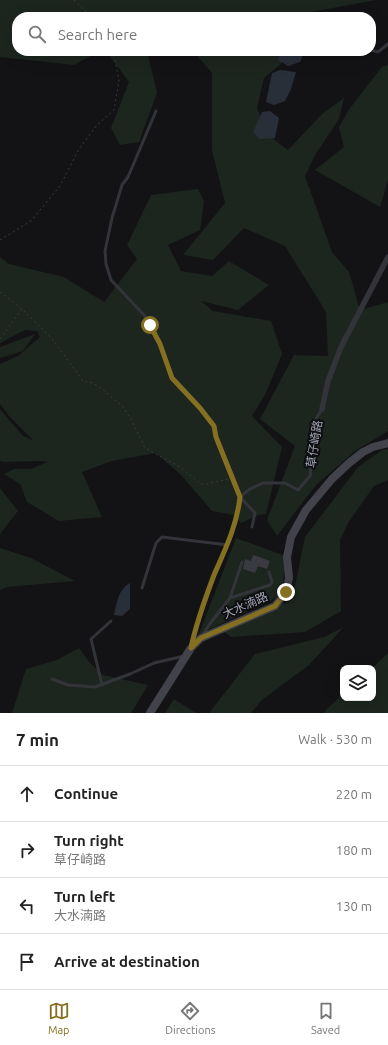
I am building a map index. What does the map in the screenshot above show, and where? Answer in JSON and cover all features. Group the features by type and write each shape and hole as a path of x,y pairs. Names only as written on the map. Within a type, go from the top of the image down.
{"street":[{"name":"草仔崎路","path":"322,409 328,381 341,347 388,257"},
{"name":"大水湳路","path":"150,713 189,652 201,638 275,606 286,592 289,578 288,557 291,537 306,510 332,479 348,463 368,449 388,443"}],"lane":[{"path":"376,51 378,52 388,44"},
{"path":"156,111 128,177 122,184 112,218 105,251 106,264 111,280 144,315 150,325 160,344 172,378 200,408 214,426 216,437 240,497 255,513 252,527"},
{"name":"草仔崎路","path":"240,497 250,489 263,483 285,483 298,490 310,476 317,417 322,409"},
{"path":"52,679 68,685 95,688 154,663 189,652 199,616 214,576 228,545 239,507 240,497"},
{"path":"142,588 156,543 162,537 228,545"},
{"path":"201,638 230,598 242,562"},
{"path":"230,598 270,585 272,582 269,572"},
{"path":"102,685 91,639 111,621"}],"path":[{"path":"74,0 87,12"},
{"path":"0,240 31,221 60,186 79,149 97,125 114,110 119,80 114,56"},
{"path":"0,292 22,309 54,341 83,381 92,383 101,388 123,407 131,419 145,448 180,467 200,484 233,478"},
{"path":"0,339 22,309"}],"shaded area":[{"path":"0,0 376,0 311,12 12,12 12,56 91,56 74,65 0,57"},
{"path":"110,56 148,56 157,93 139,142 120,145 111,128 129,82"},
{"path":"197,56 285,56 282,63 264,78 257,108 268,135 288,150 322,114 344,98 339,119 315,155 305,176 332,252 349,272 360,310 388,302 388,431 355,451 316,485 277,536 267,520 295,446 260,419 294,355 328,356 326,312 285,246 244,228 213,260 183,255 225,203 212,150 212,73"},
{"path":"280,56 303,56 300,62 288,66 278,60"},
{"path":"388,65 388,180 380,207 315,170 344,147 339,127 350,108 382,67"},
{"path":"280,70 296,72 291,89 285,101 274,105 266,102 272,73"},
{"path":"270,111 279,118 275,138 259,139 253,132 262,112"},
{"path":"198,189 204,201 200,230 168,245 181,271 212,276 229,261 269,285 238,310 201,301 213,311 271,321 282,354 265,395 252,416 282,447 266,514 258,515 241,523 234,515 212,511 181,475 156,453 112,461 82,472 102,517 59,521 27,502 20,484 4,474 14,469 31,469 47,462 0,461 0,409 22,435 34,441 9,416 0,404 0,364 18,356 40,337 37,331 25,330 0,343 0,257 9,264 64,277 104,302 137,259 127,245 151,195"},
{"path":"35,334 23,351 0,358 0,347"},
{"path":"388,449 388,480 374,486 348,523 340,540 341,611 305,632 231,637 223,631 292,600 305,537 358,467 382,450"},
{"path":"0,488 18,511 0,534"},
{"path":"236,538 285,556 283,585 278,596 268,602 199,634"},
{"path":"0,548 31,558 75,581 7,587 0,590"},
{"path":"130,583 130,609 122,616 114,615 120,593"},
{"path":"344,627 309,665 262,700 251,713 209,713 255,654 324,637"},
{"path":"79,648 89,662 103,675 148,685 131,713 12,713 26,669 57,660"},
{"path":"388,653 388,713 324,713 340,697 340,701 376,701 375,665"},
{"path":"174,699 196,713 165,713"}],"building":[{"path":"253,555 270,561 267,569 258,566 255,573 243,569 245,559 251,561"}],"route":[{"path":"150,325 160,344 172,378 200,408 214,426 216,437 240,497 239,507 228,545 214,576 199,616 191,648 201,638 275,606 286,592"}]}
